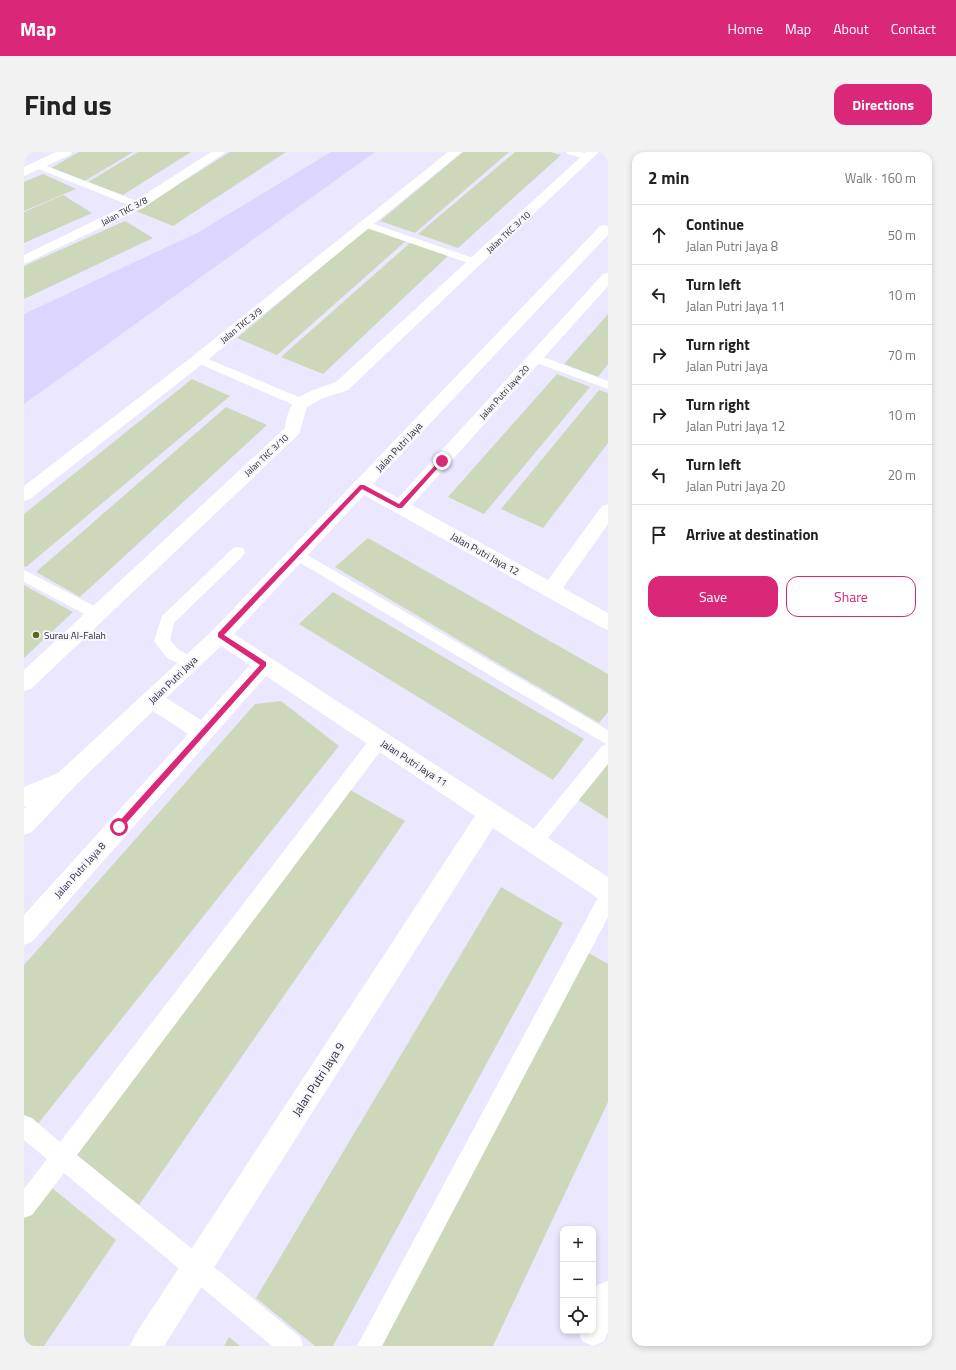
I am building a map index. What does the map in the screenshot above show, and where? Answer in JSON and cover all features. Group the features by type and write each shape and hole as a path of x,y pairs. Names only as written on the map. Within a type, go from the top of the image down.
{"street":[{"path":"32,152 52,160"},
{"path":"24,172 52,160 66,152"},
{"name":"Jalan TKC 3/8","path":"24,260 138,205 220,152"},
{"name":"Jalan TKC 3/9","path":"24,495 198,359 456,152"},
{"name":"Jalan TKC 3/10","path":"24,683 293,430 295,417 302,403 319,394 342,386 591,154"},
{"name":"Jalan Putri Jaya","path":"24,826 68,778 220,635 607,229"},
{"name":"Jalan Putri Jaya 20","path":"400,507 608,277"},
{"name":"Jalan Putri Jaya 12","path":"362,486 608,622"},
{"path":"550,590 608,510"},
{"name":"Jalan Putri Jaya 11","path":"220,635 608,891"},
{"name":"Jalan Putri Jaya 8","path":"24,933 264,664"},
{"path":"152,700 203,733"},
{"name":"Jalan Putri Jaya","path":"24,797 68,778"},
{"name":"Jalan Putri Jaya 9","path":"146,1346 490,813"},
{"path":"596,1324 608,1296"},
{"path":"586,1346 592,1334"}],"lane":[{"path":"571,152 591,154"},
{"path":"39,166 138,205"},
{"path":"366,224 475,262"},
{"path":"535,358 608,385"},
{"path":"198,359 302,403"},
{"path":"191,663 173,654 162,641 167,620 238,552"},
{"path":"297,554 608,738"},
{"path":"24,575 97,614"},
{"path":"24,1207 379,740"},
{"path":"534,842 608,751"},
{"path":"369,1346 608,898"},
{"path":"24,1126 291,1346"}],"shaded area":[{"path":"331,152 375,152 24,404 24,314 199,232"}],"building":[{"path":"79,152 133,152 85,181 51,168"},
{"path":"138,152 191,152 123,195 88,182"},
{"path":"230,152 286,152 173,226 136,211"},
{"path":"463,152 509,152 415,233 380,221"},
{"path":"515,152 550,152 561,155 458,248 418,234"},
{"path":"43,174 76,189 24,211 24,182"},
{"path":"63,195 92,213 24,243 24,212"},
{"path":"125,221 153,238 24,299 24,266"},
{"path":"369,227 407,240 277,355 237,338"},
{"path":"411,242 449,255 323,374 281,357"},
{"path":"608,314 608,364 598,377 564,364"},
{"path":"557,374 590,387 484,514 448,497"},
{"path":"192,379 230,396 26,567 24,566 24,514"},
{"path":"599,390 608,393 608,443 543,528 501,509"},
{"path":"226,407 267,425 80,597 36,572"},
{"path":"368,538 608,674 608,712 599,723 335,567"},
{"name":"Surau Al-Falah","path":"24,585 73,612 24,658"},
{"path":"333,592 584,739 553,780 299,624"},
{"path":"281,701 339,746 37,1125 24,1115 24,965 255,704"},
{"path":"608,758 608,819 577,799"},
{"path":"345,787 405,821 139,1205 73,1152"},
{"path":"501,887 563,923 333,1346 315,1346 256,1298"},
{"path":"587,952 608,964 608,1102 493,1346 378,1346"},
{"path":"46,1183 116,1240 44,1346 24,1346 24,1213"},
{"path":"229,1337 240,1346 224,1346"}],"place":[{"name":"Surau Al-Falah","path":"36,635"}],"route":[{"path":"119,827 264,664 220,635 362,486 400,507 442,461"}]}
